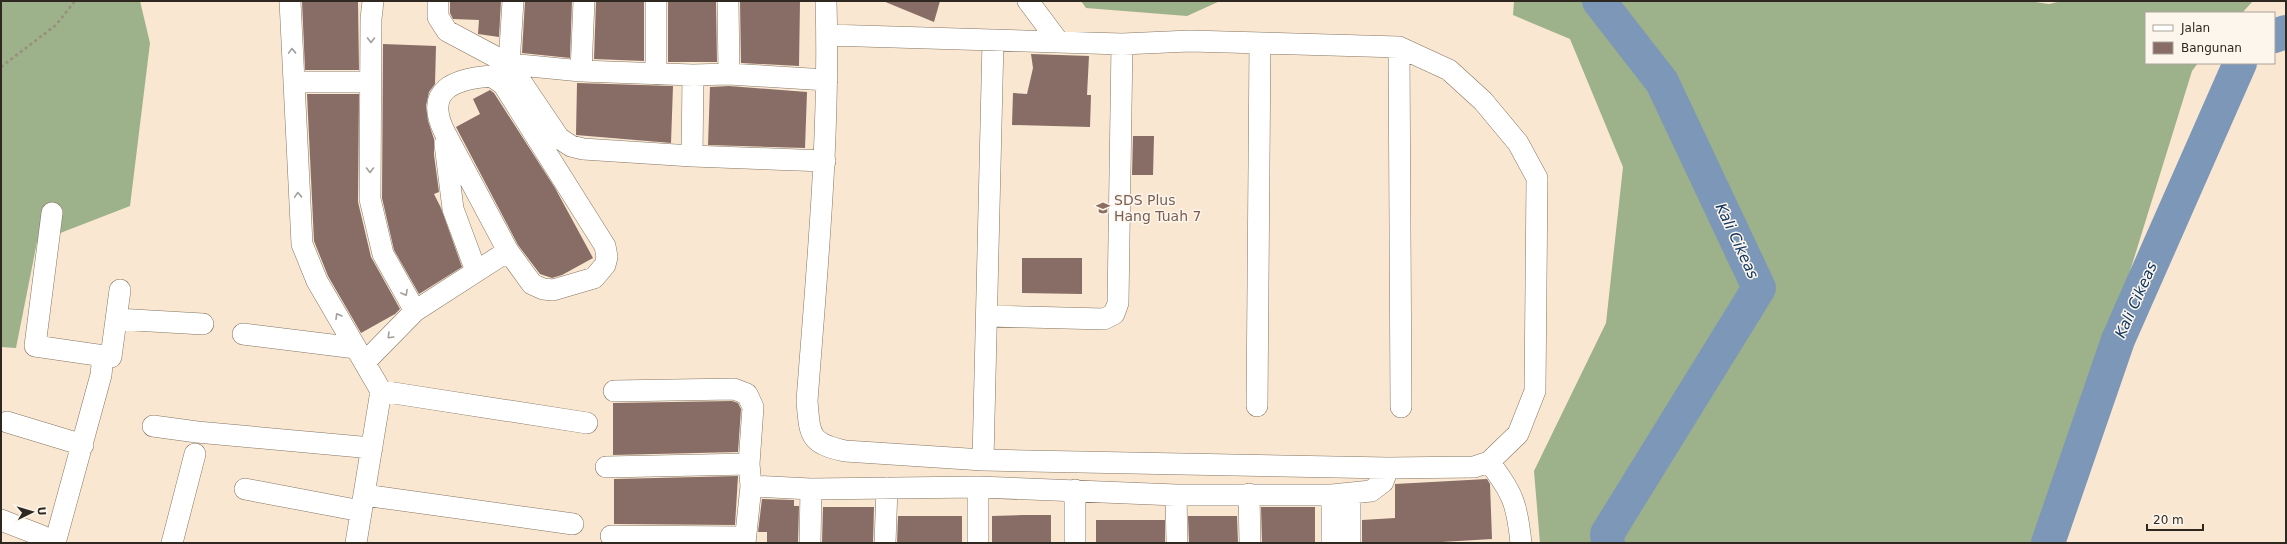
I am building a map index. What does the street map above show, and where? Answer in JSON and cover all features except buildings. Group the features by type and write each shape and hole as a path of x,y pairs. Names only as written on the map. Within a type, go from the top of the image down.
{"street":[{"path":"290,1 302,244 317,281 381,391 356,543"},
{"path":"373,1 371,19 370,82 370,199 383,254 415,311"},
{"path":"438,1 438,17 447,31 509,64 581,71 693,75 729,74 827,80"},
{"path":"513,1 509,64 559,138 571,146 584,149 692,156 824,161"},
{"path":"581,71 584,1"},
{"path":"656,1 656,74"},
{"path":"728,1 729,74"},
{"path":"826,1 827,80 824,161 807,402 808,422 813,438 825,447 845,451 983,460 1388,468 1474,467 1489,462 1518,434 1535,391 1537,178 1518,143 1483,101 1448,70 1399,47 1190,41 1122,44 827,35"},
{"path":"1028,1 1058,41"},
{"path":"983,460 993,41"},
{"path":"1257,406 1260,43"},
{"path":"987,316 1104,319 1114,314 1118,302 1122,44"},
{"path":"1399,47 1401,407"},
{"path":"692,156 693,75"},
{"path":"491,76 497,78 503,84 605,246 607,257 602,271 594,278 553,290 543,289 532,284 508,251 438,120 437,107 441,92 454,84 491,76"},
{"path":"294,82 370,82"},
{"path":"444,131 453,209 476,271"},
{"path":"52,213 35,346 111,357 120,290"},
{"path":"243,334 361,355 415,311 508,251"},
{"path":"116,319 203,324"},
{"path":"56,543 101,375 103,355"},
{"path":"611,536 745,540 751,486 749,464 753,407 747,394 734,389 614,391"},
{"path":"381,391 587,423"},
{"path":"6,422 83,445"},
{"path":"153,426 198,432 372,448"},
{"path":"172,543 195,454"},
{"path":"1489,462 1507,484 1517,511 1521,543"},
{"path":"606,467 749,464"},
{"path":"751,486 811,489 978,487 1176,495 1341,494 1371,491 1383,482 1388,468"},
{"path":"978,487 978,543"},
{"path":"886,543 887,488"},
{"path":"245,489 363,503 573,524"},
{"path":"810,543 811,489"},
{"path":"1075,543 1076,490"},
{"path":"1249,494 1250,543"},
{"path":"1332,543 1341,494"},
{"path":"1341,494 1350,543"},
{"path":"1176,495 1177,543"},
{"path":"1,520 42,536 51,543"}],"path":[{"path":"1,67 56,25 75,1"}],"green space":[{"path":"1,1 140,1 150,43 130,206 37,242 16,348 1,347"},
{"path":"1081,1 1220,1 1187,16 1086,8"},
{"path":"1514,1 2028,1 2049,4 2062,1 2253,1 2243,12 2145,12 2145,64 2197,64 2192,71 2056,510 2043,543 1540,543 1534,471 1606,323 1623,167 1570,39 1513,15"}],"waterway":[{"name":"Kali Cikeas","path":"1599,1 1662,82 1759,288 1607,534 1608,543"},
{"name":"Kali Cikeas","path":"2275,36 2286,32"},
{"name":"Kali Cikeas","path":"2048,543 2118,340 2240,64"}],"place":[{"name":"SDS Plus Hang Tuah 7","path":"1103,208"}]}
